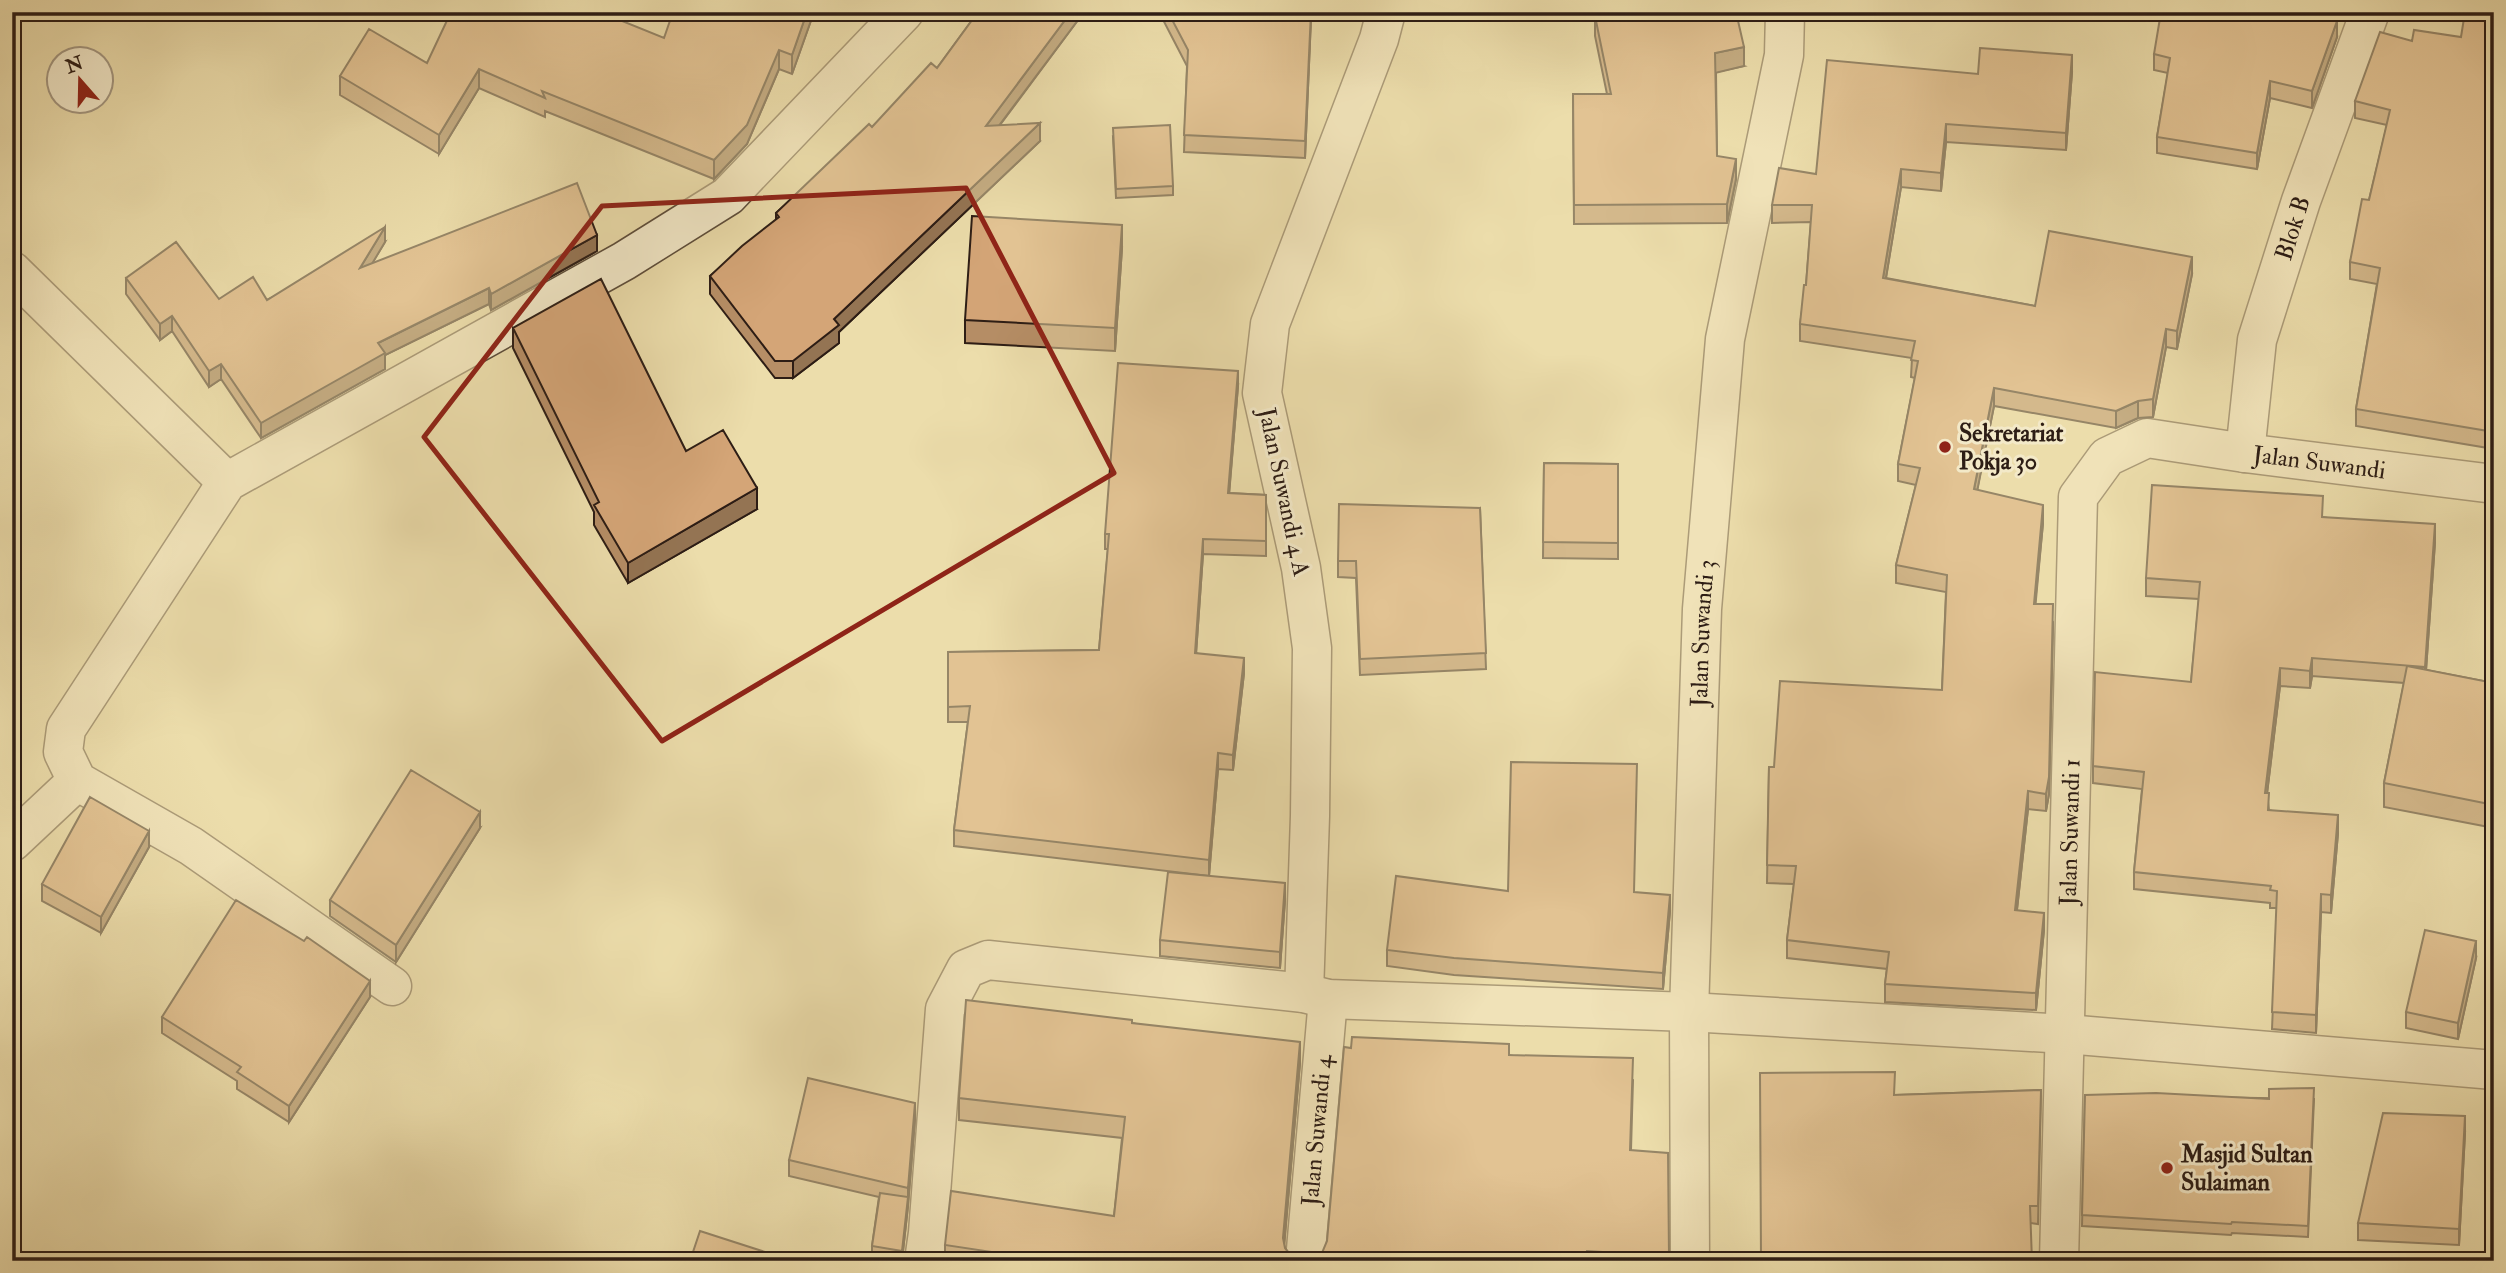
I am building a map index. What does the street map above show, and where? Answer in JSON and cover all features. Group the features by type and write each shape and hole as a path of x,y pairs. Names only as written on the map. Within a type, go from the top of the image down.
{"street":[{"path":"392,986 191,846 77,781 63,752 66,729 227,482 624,261 728,196 904,12"},
{"name":"Jalan Suwandi 4 A","path":"1316,996 1310,816 1312,648 1301,568 1262,393 1270,324 1379,39 1386,12"},
{"name":"Jalan Suwandi 3","path":"1690,1261 1689,1012 1702,609 1725,339 1784,55 1785,12"},
{"name":"Blok B","path":"2245,453 2257,340 2301,201 2370,12"},
{"path":"12,271 227,482"},
{"name":"Jalan Suwandi","path":"2147,438 2494,484"},
{"name":"Jalan Suwandi 1","path":"2059,1261 2078,496 2107,457 2147,438"},
{"path":"12,842 77,781"},
{"path":"924,1261 945,1009 966,969 988,960 1316,996 1689,1012 2066,1034 2494,1070"},
{"name":"Jalan Suwandi 4","path":"1304,1261 1316,996"}],"highlighted area":[{"path":"966,188 1114,473 662,741 424,437 602,206"}],"building":[{"path":"451,12 600,12 664,38 673,12 807,12 792,55 779,50 747,125 714,160 542,91 545,98 479,69 439,135 340,76 369,29 427,63"},
{"path":"978,12 1071,12 986,126 1040,123 834,319 839,325 793,361 775,361 710,276 779,217 776,213 869,124 872,127 931,63 937,68"},
{"path":"1168,12 1311,12 1305,141 1184,135 1188,50"},
{"path":"1614,12 1736,12 1744,47 1715,53 1717,156 1736,159 1727,204 1574,205 1573,94 1611,94 1595,16"},
{"path":"2161,12 2304,12 2337,21 2312,91 2270,81 2257,153 2157,137 2170,58 2154,54"},
{"path":"2465,12 2494,12 2494,432 2356,409 2380,268 2350,262 2362,199 2369,200 2390,110 2355,101 2380,32 2412,41 2414,30 2461,37"},
{"path":"1980,48 2072,55 2066,133 1946,124 1941,173 1901,169 1883,278 2035,306 2049,231 2192,257 2177,331 2166,329 2153,399 2138,401 2116,411 1994,388 1974,489 2043,505 2034,604 2053,604 2049,777 2046,794 2028,791 2015,910 2044,913 2036,993 1885,984 1889,952 1787,940 1796,866 1767,865 1769,767 1774,767 1780,681 1942,690 1947,575 1896,565 1920,468 1898,464 1918,361 1911,360 1915,341 1800,324 1812,205 1772,205 1779,168 1816,174 1827,60 1978,74"},
{"path":"1170,125 1173,186 1116,189 1113,128"},
{"path":"577,183 597,235 491,294 489,288 378,343 385,353 261,423 221,364 209,371 172,316 160,324 126,278 176,242 219,299 253,277 267,300 385,227 360,268"},
{"path":"972,216 1122,225 1115,328 965,320"},
{"path":"601,279 686,451 723,430 757,488 628,563 594,505 599,502 513,328"},
{"path":"1118,363 1238,371 1228,493 1266,495 1266,541 1203,539 1195,653 1244,658 1233,755 1218,753 1209,860 954,830 970,706 948,707 948,652 1099,650 1109,534 1105,534"},
{"path":"1544,463 1618,464 1618,543 1543,542"},
{"path":"2152,485 2323,496 2322,517 2435,524 2425,667 2312,658 2310,671 2280,668 2265,793 2269,793 2268,810 2338,815 2331,895 2321,894 2316,1015 2272,1012 2277,891 2270,890 2271,886 2134,872 2144,772 2093,766 2095,672 2191,682 2200,582 2146,578"},
{"path":"1339,504 1480,508 1486,653 1360,659 1356,561 1338,561"},
{"path":"2407,666 2494,683 2494,805 2384,783"},
{"path":"1511,762 1637,764 1634,892 1670,895 1663,973 1454,958 1387,950 1396,876 1508,891"},
{"path":"411,770 480,812 396,945 330,900"},
{"path":"90,797 149,831 101,917 42,884"},
{"path":"1168,872 1285,883 1280,952 1160,940"},
{"path":"236,900 304,941 307,937 370,981 289,1106 237,1072 241,1067 162,1017"},
{"path":"2425,930 2476,941 2458,1023 2406,1012"},
{"path":"966,1000 1132,1020 1132,1023 1300,1042 1283,1238 1285,1248 1292,1257 1302,1261 990,1261 992,1252 945,1245 951,1191 1114,1216 1125,1117 959,1098"},
{"path":"1352,1037 1509,1044 1509,1055 1633,1058 1630,1150 1668,1153 1669,1256 1587,1251 1586,1261 1307,1261 1314,1260 1322,1253 1327,1241 1344,1047 1351,1048"},
{"path":"1895,1072 1894,1095 2041,1090 2038,1206 2030,1206 2032,1261 1761,1261 1760,1073"},
{"path":"808,1078 915,1103 908,1188 789,1160"},
{"path":"2314,1088 2308,1226 2082,1215 2085,1095 2156,1093 2269,1099 2269,1089"},
{"path":"2383,1113 2465,1116 2459,1229 2358,1223"},
{"path":"880,1193 908,1197 902,1251 872,1246"},
{"path":"700,1231 793,1261 690,1261"}],"place":[{"name":"Sekretariat Pokja 30","path":"1945,447"},
{"name":"Masjid Sultan Sulaiman","path":"2167,1168"}]}
